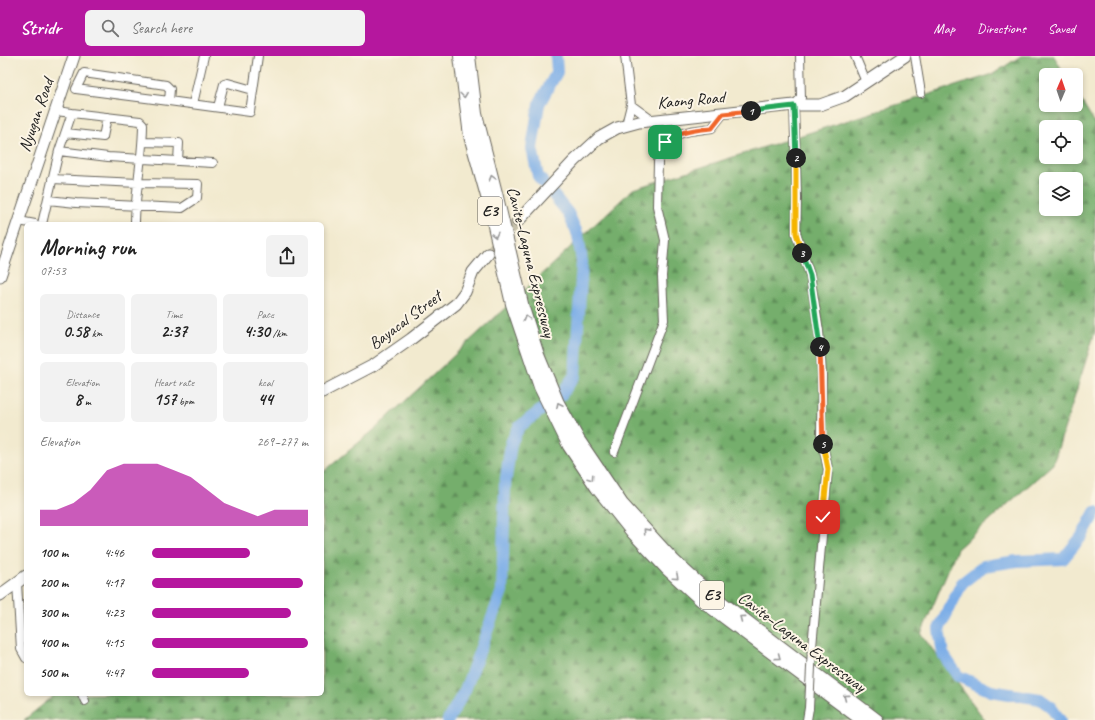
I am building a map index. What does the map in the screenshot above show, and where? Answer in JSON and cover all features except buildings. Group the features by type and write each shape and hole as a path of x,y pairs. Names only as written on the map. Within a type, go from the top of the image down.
{"highway":[{"name":"Cavite–Laguna Expressway","path":"460,56 470,136 488,200 510,298 535,359 558,404 573,443 597,488 632,533 666,568 701,600 862,720"},
{"name":"Cavite–Laguna Expressway","path":"469,56 475,108 481,138 497,197 535,359"},
{"name":"Cavite–Laguna Expressway","path":"573,443 622,504 674,561 708,592 877,720"}],"main road":[{"name":"Nyugan Road","path":"0,276 74,56"},
{"name":"Kaong Road","path":"518,221 600,138 626,125 794,106 820,105 845,96 905,56"},
{"name":"Bayacal Street","path":"324,391 374,364 411,339 456,304 465,292 472,272 488,254"},
{"path":"0,595 24,578"}],"street":[{"path":"193,104 204,56"},
{"path":"64,87 250,112 258,56"},
{"path":"625,56 631,105 626,125"},
{"path":"800,56 801,98 794,106 797,198 796,233 810,275 819,331 822,375 822,436 828,469 812,647 808,720"},
{"path":"855,56 866,82"},
{"path":"915,56 921,93"},
{"path":"76,89 84,73 166,85 170,89 169,101"},
{"path":"218,107 224,84 228,82 253,90"},
{"path":"631,105 653,121"},
{"path":"56,111 107,117 140,122 143,124 142,159 135,207 135,222"},
{"path":"42,222 59,151 72,113"},
{"path":"614,452 664,320 662,276 665,240 657,206 658,162 662,148 665,142 672,136 690,131 712,128 723,114"},
{"path":"66,133 103,137 107,117"},
{"path":"143,142 179,143 178,161"},
{"path":"59,151 142,159 213,163"},
{"path":"48,200 135,207 182,208 197,198 198,184 52,179"},
{"path":"19,221 24,222"},
{"path":"17,583 21,649 24,654"}],"green space":[{"path":"1021,56 1054,56 1061,68 1039,68 1039,112 1083,112 1083,103 1095,123 1095,332 1053,464 957,549 921,634 985,720 24,720 54,696 324,696 324,471 375,429 633,189 993,74"}],"waterway":[{"path":"448,720 465,690 502,591 505,485 511,443 519,427 561,395 575,375 582,262 578,235 568,213 538,176 532,148 539,104 557,72 556,56"},
{"path":"1060,720 1050,706 1040,699 991,691 958,676 943,654 939,629 962,583 984,566 1017,561 1063,559 1082,536 1095,512"}],"tunnel":[{"path":"488,254 518,221"}],"route":[{"path":"665,142 672,136 690,131 712,128 718,123 723,114 794,106 797,198 796,233 810,275 819,331 822,375 822,436 828,469 823,517"}]}
